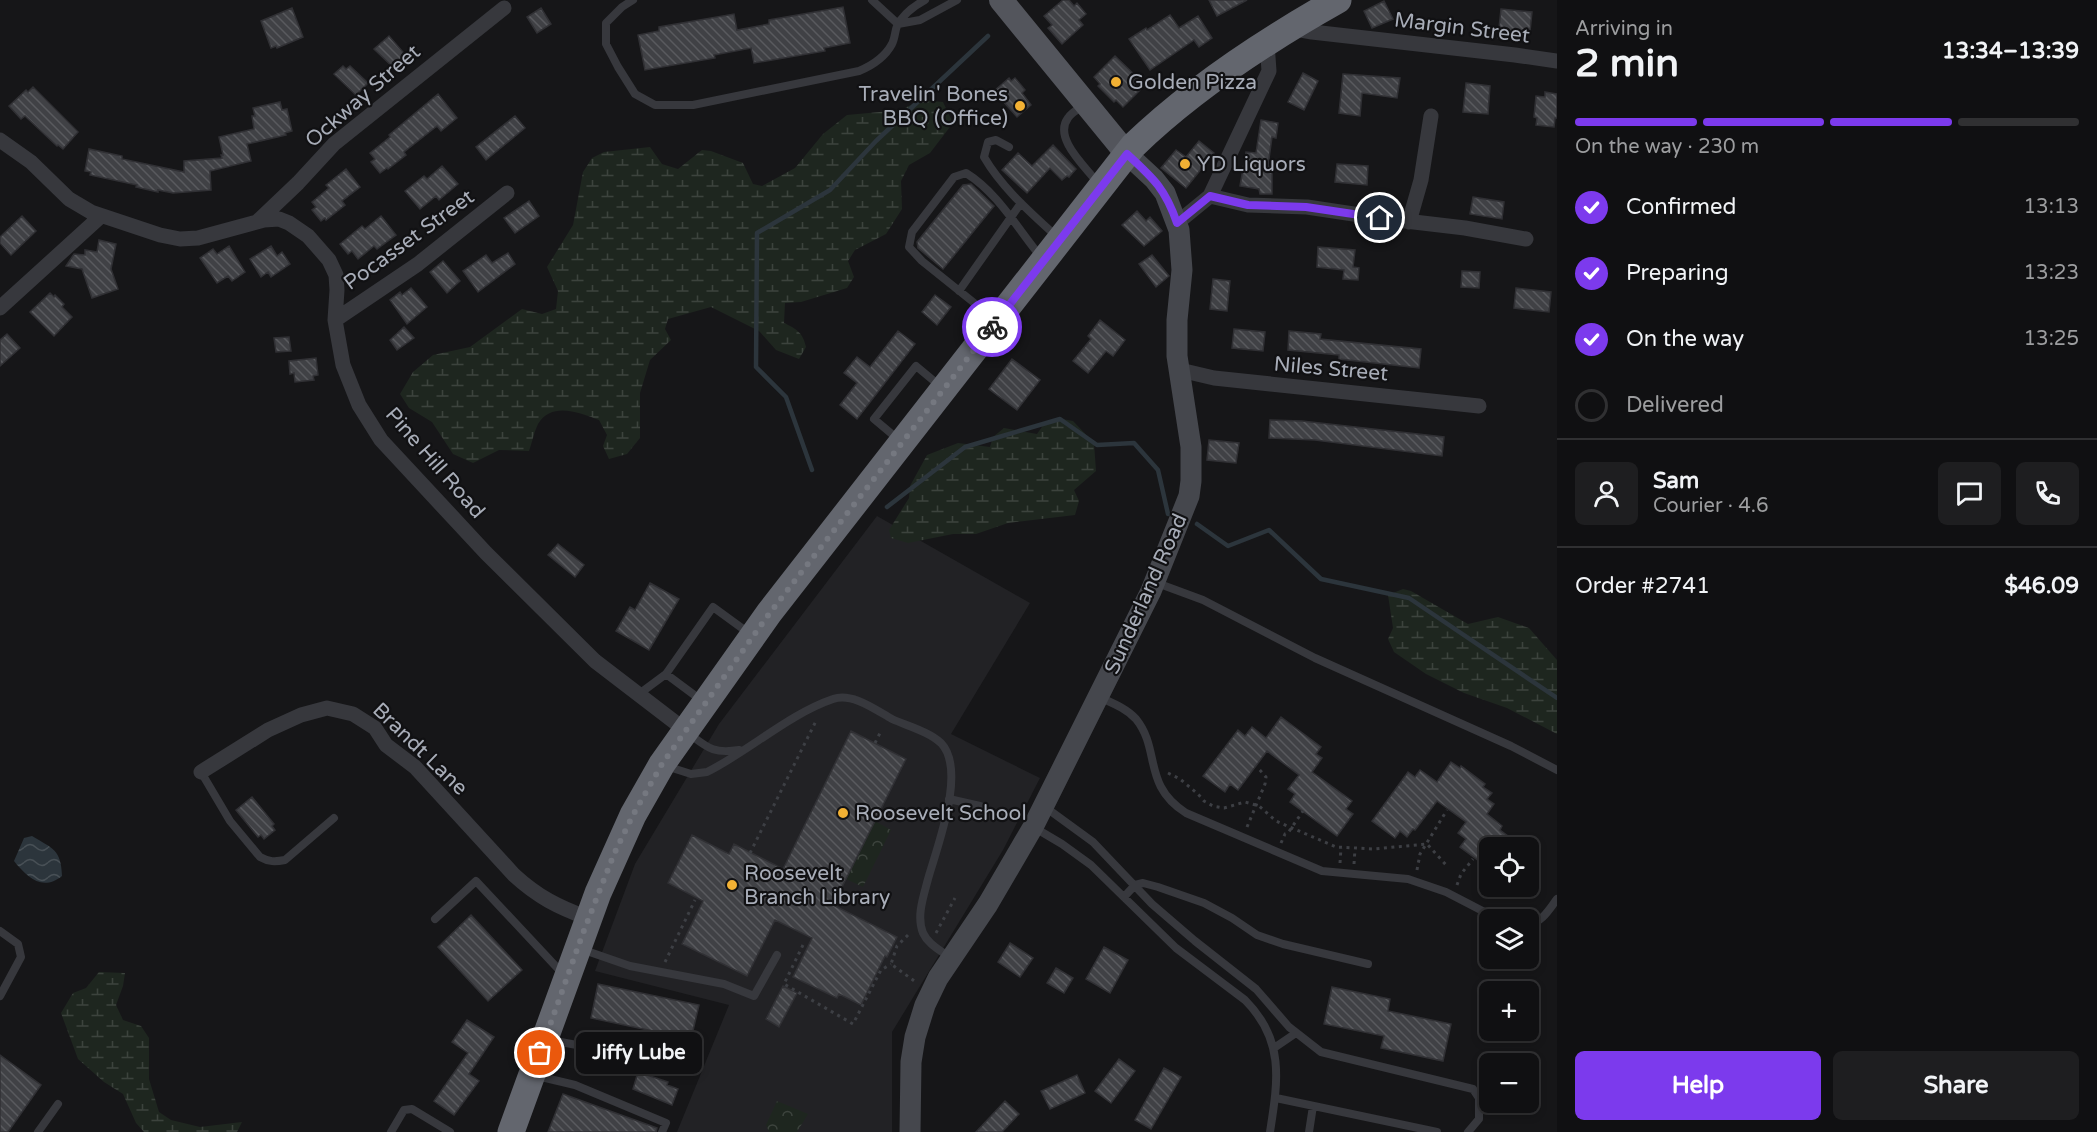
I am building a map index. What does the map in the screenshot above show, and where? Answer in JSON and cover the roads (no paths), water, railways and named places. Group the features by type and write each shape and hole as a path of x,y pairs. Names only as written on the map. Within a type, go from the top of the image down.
{"highway":[{"path":"511,1132 566,977 614,854 662,764 753,635 1127,154 1156,124 1183,102 1267,43 1338,0"}],"main road":[{"name":"Sunderland Road","path":"1001,0 1127,154"}],"street":[{"name":"Ockway Street","path":"255,223 298,183 334,144 504,8"},
{"name":"Margin Street","path":"1290,28 1557,61"},
{"path":"1177,223 1210,196 1269,71 1267,43"},
{"path":"1409,222 1421,180 1431,116"},
{"name":"Pine Hill Road","path":"0,140 31,162 69,199 91,212 160,236 180,239 198,238 264,220 279,219 308,236 319,247 336,275 335,320 340,354 350,386 381,440 486,553 595,661 685,730"},
{"name":"Sunderland Road","path":"910,1132 910,1080 915,1037 925,1005 938,978 988,904 1044,806 1155,582 1186,506 1191,481 1191,447 1177,335 1182,261 1177,223 1165,193 1154,179 1127,154"},
{"name":"Pocasset Street","path":"335,320 418,264 507,193"},
{"path":"1210,196 1248,205 1306,207 1465,228 1526,239"},
{"path":"0,308 101,216"},
{"name":"Niles Street","path":"1180,370 1224,379 1479,406"},
{"name":"Brandt Lane","path":"201,772 268,730 301,715 327,708 353,714 375,729 386,745 414,766 514,875 532,891 555,905 588,918"}],"lane":[{"path":"633,0 621,7 606,22 606,45 635,94 655,105 710,102 859,71 882,57 892,45 898,24 912,7 925,0"},
{"path":"873,0 898,24"},
{"path":"898,24 920,20 957,0"},
{"path":"1086,103 1068,117 1063,129 1065,141 1101,187"},
{"path":"1009,147 996,140 988,142 984,157 993,172 1021,203 1052,250"},
{"path":"997,321 922,261 909,247 912,232 954,177 966,173 979,181 1010,217 1052,250"},
{"path":"959,291 1021,203"},
{"path":"901,442 874,419 916,366 944,388"},
{"path":"1155,582 1203,600 1315,658 1496,739 1557,770"},
{"path":"639,694 666,674 713,607 753,635"},
{"path":"666,674 704,703"},
{"path":"1099,697 1119,706 1135,718 1146,740 1156,778 1162,790 1175,806 1186,813 1322,871 1362,876 1396,876 1446,891 1480,909"},
{"path":"662,764 691,774 707,772 831,699 848,698 929,735 942,744 949,758 952,775 949,799 922,903 921,925 924,935 931,944 951,958"},
{"path":"685,730 708,749 721,753 742,750"},
{"path":"201,772 230,821 254,850 267,861 285,860 334,818"},
{"path":"949,799 980,806"},
{"path":"1044,806 1093,842 1195,941 1256,990 1276,1014 1321,1052 1473,1089 1479,1098 1479,1119 1468,1132"},
{"path":"1033,827 1091,865 1176,948 1254,1009 1274,1047 1277,1078 1270,1132"},
{"path":"435,919 476,881 566,977"},
{"path":"1124,897 1135,885 1143,883 1158,887 1204,903 1257,935 1283,945 1368,964"},
{"path":"1539,921 1557,899"},
{"path":"0,931 18,944 21,957 0,996"},
{"path":"577,948 619,963 724,984 754,996 777,955"},
{"path":"1274,1047 1296,1033"},
{"path":"545,1039 684,1065"},
{"path":"532,1075 575,1085 666,1123 662,1132"},
{"path":"1276,1098 1437,1132"},
{"path":"38,1132 58,1104"},
{"path":"1309,1132 1313,1106"},
{"path":"391,1132 404,1110 412,1109 450,1132"}],"water":[{"path":"32,836 58,855 62,876 55,881 41,883 30,877 14,861 24,838"}],"waterway":[{"path":"812,470 786,397 756,367 757,233 830,190 876,141 988,36"},
{"path":"887,507 965,447 1060,419 1097,445 1134,443 1158,470 1168,514"},
{"path":"1197,524 1228,546 1269,530 1321,579 1409,598 1557,698"}],"place":[{"name":"Golden Pizza","path":"1116,82"},
{"name":"Travelin' Bones BBQ (Office)","path":"1020,106"},
{"name":"YD Liquors","path":"1185,164"},
{"name":"Roosevelt School","path":"843,813"},
{"name":"Roosevelt Branch Library","path":"732,885"},
{"name":"Jiffy Lube","path":"540,1053"}]}
